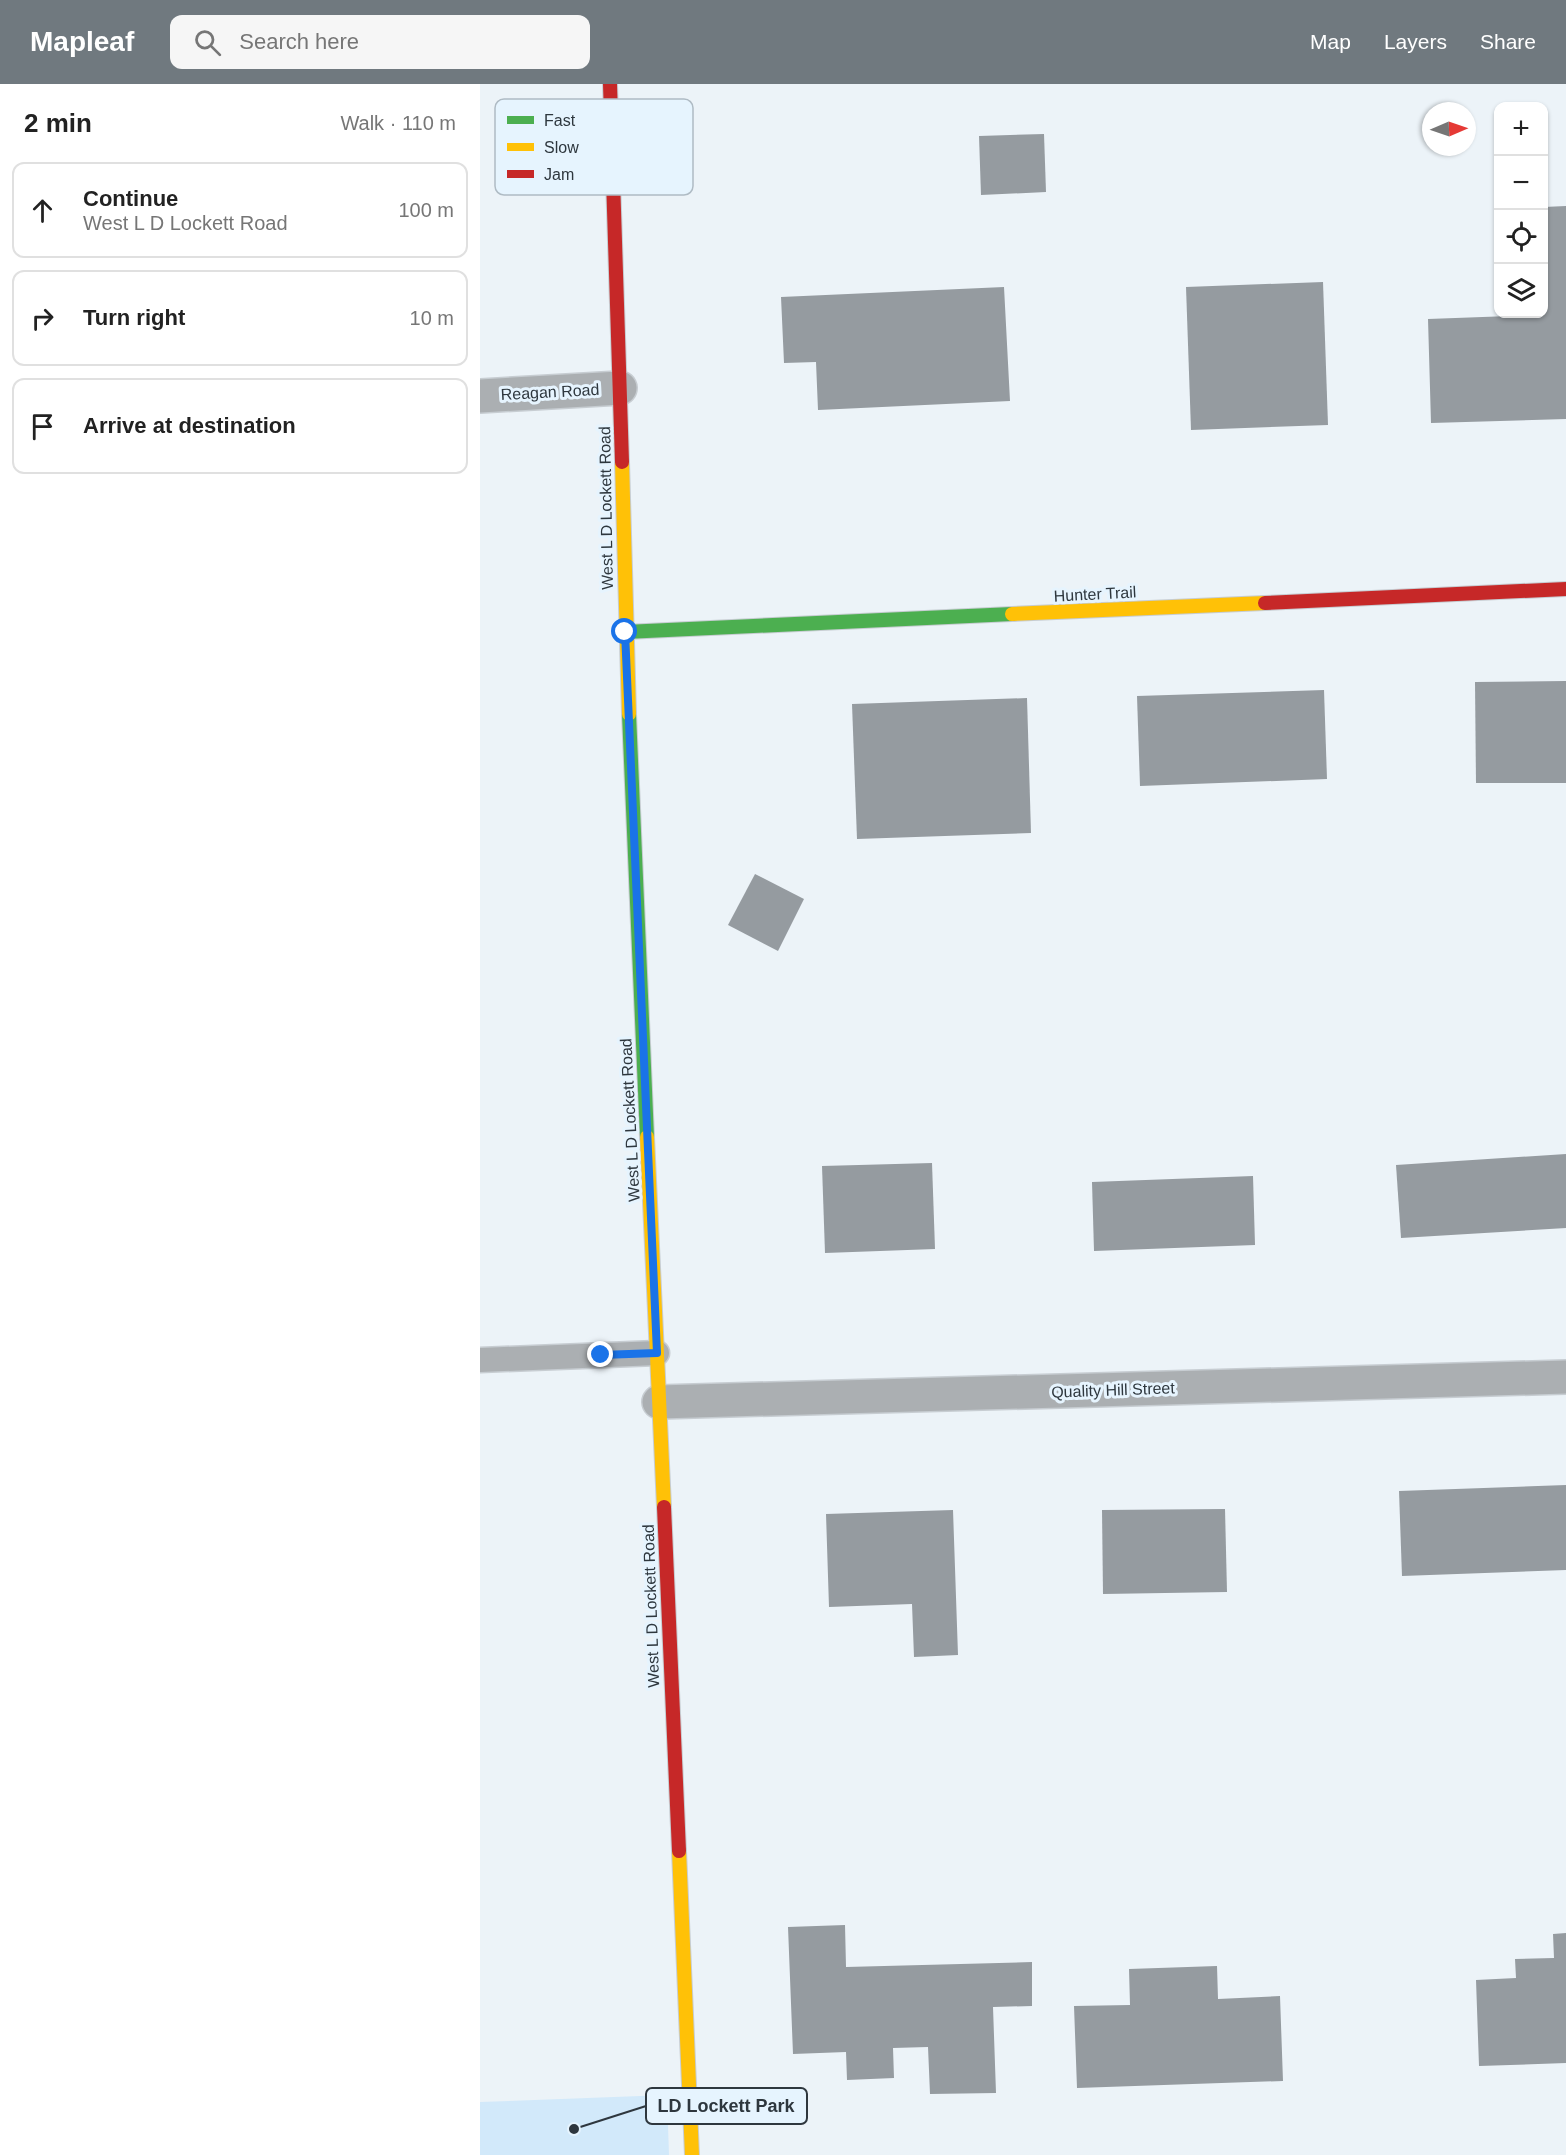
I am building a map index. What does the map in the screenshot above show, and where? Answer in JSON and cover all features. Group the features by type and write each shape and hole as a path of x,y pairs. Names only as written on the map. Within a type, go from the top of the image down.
{"main road":[{"name":"West L D Lockett Road","path":"610,84 610,99"},
{"name":"West L D Lockett Road","path":"614,195 625,632 692,2155"},
{"name":"Hunter Trail","path":"625,632 1566,589"}],"street":[{"name":"Reagan Road","path":"480,396 620,388"},
{"name":"Quality Hill Street","path":"659,1402 1566,1377"}],"lane":[{"path":"480,1360 657,1353"}],"shaded area":[{"path":"667,2095 669,2155 480,2155 480,2102"}],"building":[{"path":"1044,134 1046,192 981,195 979,136"},
{"path":"1566,206 1566,419 1431,423 1428,319 1494,317 1548,318 1548,207"},
{"path":"1323,282 1328,425 1191,430 1186,287"},
{"path":"1004,287 1010,401 818,410 816,362 784,363 781,297"},
{"path":"1566,681 1566,783 1476,783 1475,682"},
{"path":"1324,690 1327,779 1140,786 1137,696"},
{"path":"1027,698 1031,833 857,839 852,704"},
{"path":"755,874 804,899 778,951 728,925"},
{"path":"1566,1154 1566,1228 1401,1238 1396,1165"},
{"path":"932,1163 935,1249 825,1253 822,1166"},
{"path":"1253,1176 1255,1245 1094,1251 1092,1182"},
{"path":"1566,1485 1566,1570 1402,1576 1399,1491"},
{"path":"1225,1509 1227,1592 1103,1594 1102,1510"},
{"path":"953,1510 958,1655 914,1657 912,1604 829,1607 826,1514"},
{"path":"845,1925 846,1967 1032,1962 1032,2006 993,2007 996,2093 930,2094 928,2047 893,2048 894,2078 847,2080 846,2052 793,2054 788,1927"},
{"path":"1566,1933 1566,2063 1479,2066 1476,1980 1516,1978 1515,1959 1554,1958 1553,1934"},
{"path":"1217,1966 1218,1999 1280,1996 1283,2081 1077,2088 1074,2006 1130,2005 1129,1969"}],"traffic: fast":[{"path":"625,632 1012,614"},
{"path":"629,714 647,1137"}],"traffic: slow":[{"path":"622,462 629,714"},
{"path":"1012,614 1265,603"},
{"path":"647,1137 664,1507"},
{"path":"679,1851 692,2155"}],"traffic: jam":[{"path":"610,84 610,99"},
{"path":"614,195 622,462"},
{"path":"1265,603 1566,589"},
{"path":"664,1507 679,1851"}],"place":[{"name":"LD Lockett Park","path":"574,2129"}],"route":[{"path":"601,1355 657,1353 625,632"}]}
